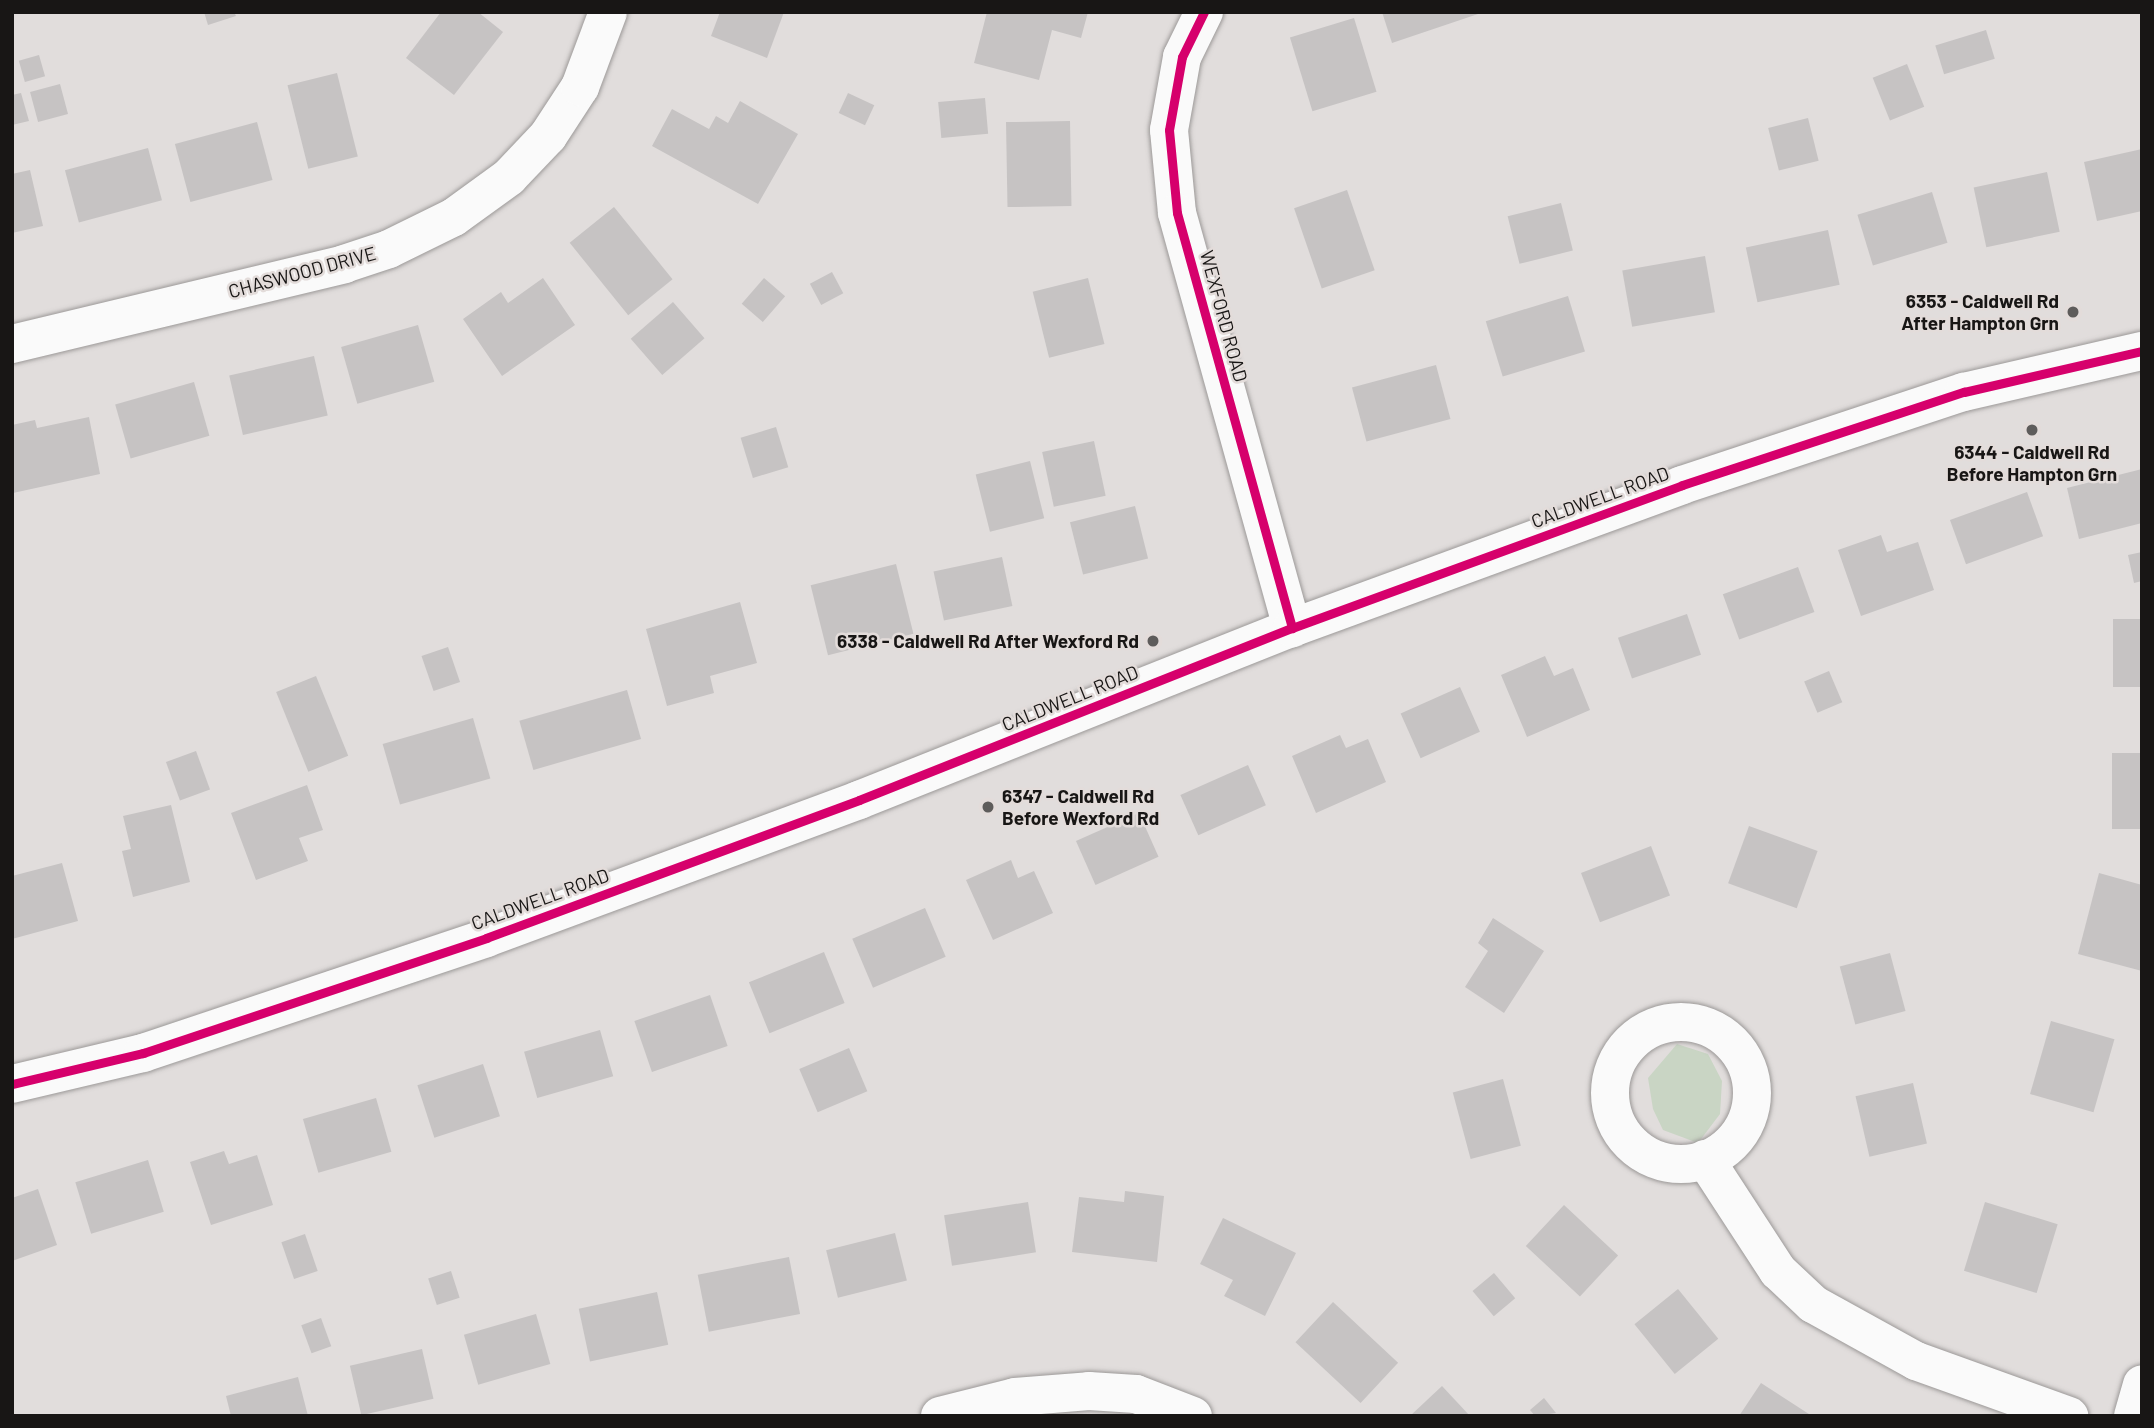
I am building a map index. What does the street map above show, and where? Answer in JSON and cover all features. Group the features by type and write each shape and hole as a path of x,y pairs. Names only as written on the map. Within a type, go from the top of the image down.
{"street":[{"name":"CHASWOOD DRIVE","path":"12,344 344,264 389,248 454,217 509,177 548,136 580,87 608,12"},
{"name":"WEXFORD ROAD","path":"1204,12 1182,57 1169,130 1177,213 1292,628"},
{"name":"CALDWELL ROAD","path":"12,1084 143,1053 486,938 872,795 1292,628 1682,485 1964,392 2142,351"},
{"path":"1705,1159 1778,1271 1813,1304 1916,1361 2069,1416"},
{"path":"2133,1416 2142,1384"},
{"path":"940,1416 1015,1397 1089,1391 1136,1394 1193,1416"}],"green space":[{"path":"1677,1044 1708,1054 1722,1081 1720,1114 1698,1143 1663,1130 1653,1109 1648,1078"}],"building":[{"path":"204,12 234,12 236,16 208,25"},
{"path":"441,12 478,12 503,32 454,95 406,58"},
{"path":"720,12 784,12 767,58 711,36"},
{"path":"987,12 1088,12 1081,38 1052,30 1039,80 974,63"},
{"path":"1382,12 1477,12 1478,14 1392,43"},
{"path":"1354,18 1377,92 1312,111 1290,38"},
{"path":"1986,30 1995,59 1944,74 1935,45"},
{"path":"39,55 45,76 25,82 19,61"},
{"path":"1907,64 1924,107 1890,121 1873,78"},
{"path":"337,73 358,156 308,169 288,85"},
{"path":"60,84 68,114 38,122 30,92"},
{"path":"21,93 29,121 12,125 12,95"},
{"path":"848,93 874,105 865,125 839,113"},
{"path":"985,98 988,134 941,138 938,102"},
{"path":"740,101 798,134 758,204 652,146 672,109 709,129 716,116 728,123"},
{"path":"1808,118 1819,161 1779,171 1768,128"},
{"path":"1070,121 1071,206 1007,207 1006,122"},
{"path":"257,122 273,180 190,202 175,144"},
{"path":"148,148 162,200 79,222 65,170"},
{"path":"2142,149 2142,211 2097,221 2084,162"},
{"path":"30,170 43,226 12,233 12,174"},
{"path":"2047,172 2060,232 1986,247 1974,188"},
{"path":"1347,190 1375,270 1322,289 1294,208"},
{"path":"1932,192 1947,243 1873,265 1857,215"},
{"path":"1561,203 1573,251 1519,264 1508,216"},
{"path":"614,207 673,279 628,315 570,243"},
{"path":"1828,230 1840,285 1757,302 1746,247"},
{"path":"1705,256 1715,312 1632,327 1622,271"},
{"path":"832,272 843,293 821,305 810,284"},
{"path":"543,278 575,325 502,376 463,319 501,292 508,303"},
{"path":"764,278 785,296 763,322 742,304"},
{"path":"1088,278 1104,344 1049,358 1033,292"},
{"path":"1568,296 1585,351 1503,377 1486,321"},
{"path":"673,302 704,338 662,375 631,339"},
{"path":"418,325 434,382 357,404 341,347"},
{"path":"314,356 328,415 243,435 229,376"},
{"path":"1436,365 1450,419 1366,442 1352,388"},
{"path":"194,382 209,436 131,458 115,405"},
{"path":"89,417 100,474 13,493 12,425 35,420 37,428"},
{"path":"776,427 788,467 753,478 741,438"},
{"path":"1094,441 1106,496 1054,507 1042,452"},
{"path":"1030,461 1044,518 990,532 976,475"},
{"path":"2142,469 2142,523 2079,539 2067,488"},
{"path":"2027,492 2043,536 1966,564 1950,520"},
{"path":"1135,506 1148,558 1083,575 1070,522"},
{"path":"1881,535 1887,552 1918,542 1934,590 1861,616 1838,550"},
{"path":"2142,552 2142,581 2134,583 2128,555"},
{"path":"1002,557 1012,606 944,620 934,572"},
{"path":"896,564 913,634 828,655 811,585"},
{"path":"1798,567 1814,612 1739,639 1723,594"},
{"path":"740,602 757,663 710,676 714,693 667,706 646,629"},
{"path":"1687,614 1701,655 1632,678 1618,638"},
{"path":"2113,619 2142,619 2142,687 2113,687"},
{"path":"448,647 460,682 434,691 422,656"},
{"path":"1545,656 1554,676 1573,668 1590,710 1527,737 1501,675"},
{"path":"1829,671 1842,702 1817,713 1804,682"},
{"path":"316,676 348,756 308,772 276,692"},
{"path":"1460,687 1480,732 1421,758 1401,713"},
{"path":"627,690 641,739 533,770 519,721"},
{"path":"473,718 490,779 400,804 383,744"},
{"path":"1340,735 1346,748 1368,739 1386,782 1316,813 1292,756"},
{"path":"196,751 210,790 180,800 166,762"},
{"path":"2112,753 2142,753 2142,829 2112,829"},
{"path":"1248,765 1266,805 1198,835 1180,795"},
{"path":"307,785 323,830 299,838 308,861 256,880 231,813"},
{"path":"171,805 190,882 133,897 122,851 131,849 123,816"},
{"path":"1139,813 1159,857 1095,885 1076,841"},
{"path":"1749,826 1818,851 1797,908 1728,883"},
{"path":"1651,846 1670,895 1600,922 1581,873"},
{"path":"1011,860 1018,878 1034,871 1053,913 993,940 966,880"},
{"path":"62,863 78,921 12,939 12,876"},
{"path":"2099,873 2142,885 2142,971 2078,954"},
{"path":"925,908 946,957 873,988 852,939"},
{"path":"1493,918 1544,951 1504,1013 1465,987 1488,951 1478,943"},
{"path":"824,952 845,1003 770,1033 749,982"},
{"path":"1890,953 1906,1011 1855,1024 1840,966"},
{"path":"710,995 728,1046 652,1072 634,1021"},
{"path":"2051,1021 2114,1039 2093,1112 2030,1094"},
{"path":"600,1030 613,1076 537,1098 524,1052"},
{"path":"849,1048 867,1091 818,1112 799,1069"},
{"path":"483,1064 500,1116 434,1138 417,1085"},
{"path":"1503,1079 1521,1146 1471,1159 1453,1092"},
{"path":"1913,1083 1927,1143 1869,1157 1856,1096"},
{"path":"376,1098 391,1152 318,1173 303,1119"},
{"path":"224,1151 229,1164 257,1155 273,1205 211,1225 190,1162"},
{"path":"148,1160 164,1212 91,1234 75,1182"},
{"path":"38,1189 57,1245 12,1261 12,1198"},
{"path":"1125,1191 1164,1196 1157,1262 1072,1252 1079,1197 1124,1202"},
{"path":"1028,1202 1036,1252 952,1266 944,1215"},
{"path":"1985,1202 2058,1224 2037,1293 1964,1271"},
{"path":"1564,1205 1618,1255 1580,1296 1526,1246"},
{"path":"1223,1218 1296,1253 1265,1316 1224,1296 1233,1280 1200,1264"},
{"path":"895,1233 907,1281 838,1298 826,1250"},
{"path":"305,1234 318,1271 294,1279 281,1242"},
{"path":"789,1257 800,1314 709,1332 698,1275"},
{"path":"451,1271 460,1298 437,1305 428,1278"},
{"path":"1494,1273 1515,1298 1494,1316 1473,1291"},
{"path":"1678,1289 1718,1339 1675,1374 1634,1324"},
{"path":"657,1292 668,1345 590,1361 579,1309"},
{"path":"1333,1302 1398,1363 1361,1403 1295,1342"},
{"path":"536,1314 550,1364 478,1385 464,1335"},
{"path":"321,1318 331,1346 312,1353 301,1325"},
{"path":"422,1349 433,1399 361,1415 350,1366"},
{"path":"298,1377 308,1416 231,1416 226,1396"},
{"path":"1761,1383 1812,1416 1739,1416"},
{"path":"1442,1386 1470,1416 1410,1416"},
{"path":"1544,1398 1556,1413 1535,1416 1530,1410"}],"cycle path":[{"path":"1204,12 1182,57 1169,130 1177,213 1292,628"},
{"path":"12,1084 143,1053 486,938 859,800 1292,628 1682,485 1964,392 2142,351"}],"place":[{"name":"6353 - Caldwell Rd After Hampton Grn","path":"2073,312"},
{"name":"6344 - Caldwell Rd Before Hampton Grn","path":"2032,430"},
{"name":"6338 - Caldwell Rd After Wexford Rd","path":"1153,641"},
{"name":"6347 - Caldwell Rd Before Wexford Rd","path":"988,807"}]}
